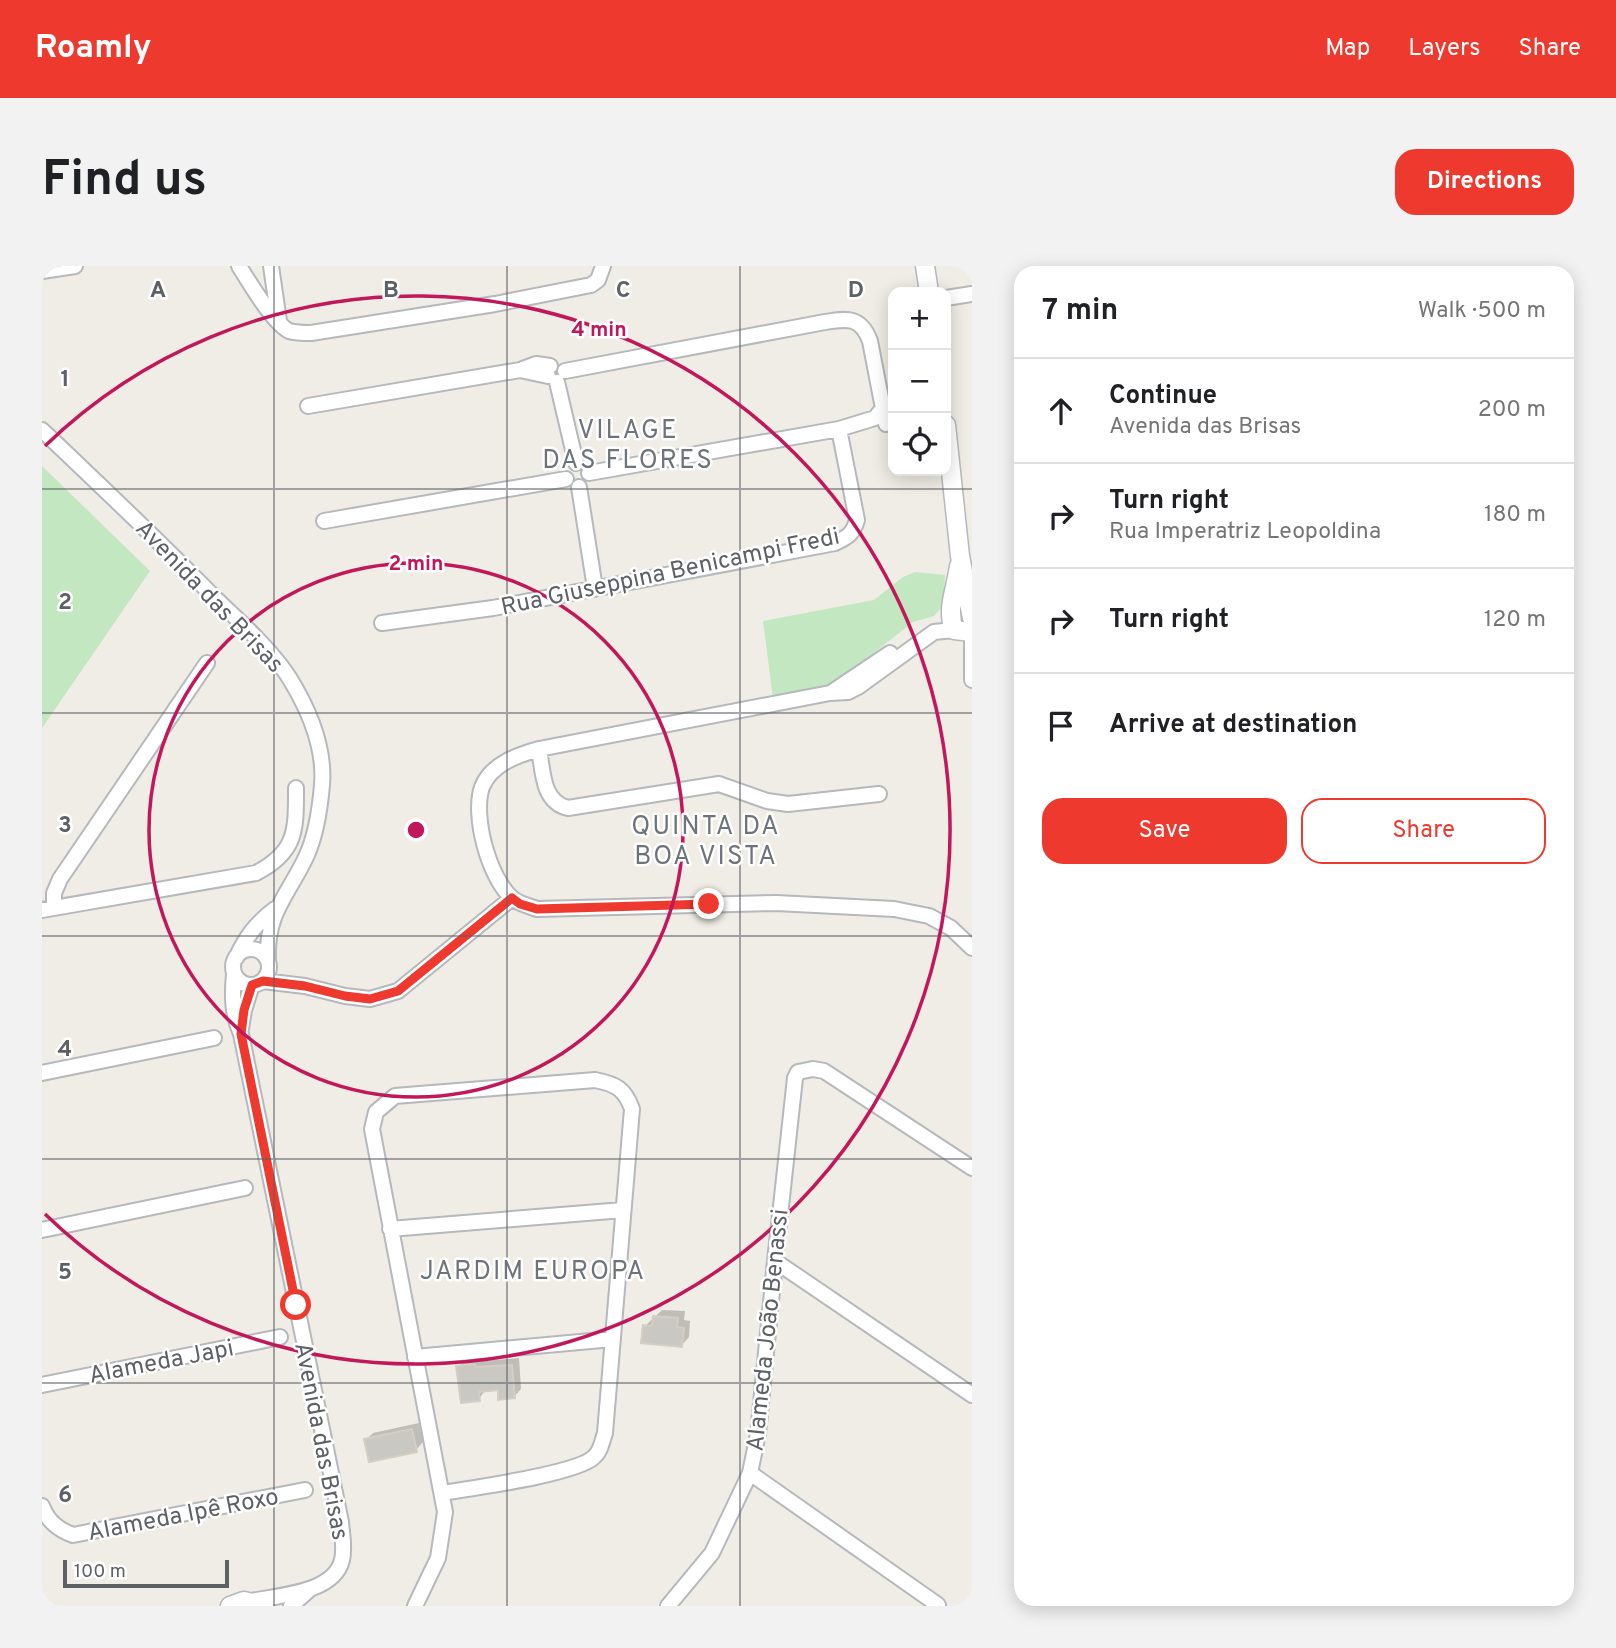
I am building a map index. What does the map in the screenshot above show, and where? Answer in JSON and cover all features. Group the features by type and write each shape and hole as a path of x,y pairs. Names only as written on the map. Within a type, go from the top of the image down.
{"street":[{"path":"42,271 75,266"},
{"path":"239,266 268,311 289,330 311,333 495,304 591,285 598,280 603,266"},
{"path":"271,266 279,321"},
{"path":"925,266 928,287"},
{"path":"951,297 972,294"},
{"path":"308,406 520,370 536,364 555,374 842,319 855,321 865,328 886,416 839,429 589,473"},
{"path":"555,374 576,463"},
{"name":"Rua Giuseppina Benicampi Fredi","path":"382,623 480,610 835,543 848,537 857,520 839,429"},
{"name":"Avenida das Brisas","path":"42,430 256,638 289,677 308,713 320,750 322,782 317,816 307,854 276,908 267,940 268,963"},
{"path":"576,463 585,466 589,473 587,482 579,487 570,485 566,479 567,469 576,463"},
{"path":"951,472 960,556 972,616"},
{"path":"324,521 566,479"},
{"path":"579,487 594,588"},
{"path":"960,556 950,611 963,631"},
{"path":"830,693 950,611 972,616"},
{"path":"963,631 934,632 848,692 830,693 539,749 518,756 490,775 480,796 479,812 487,854 495,875 512,898 520,904 537,909 776,903 894,909 929,916 951,928 971,945"},
{"path":"972,638 972,680"},
{"path":"48,909 60,879 206,663"},
{"path":"539,749 548,794 553,802 568,808 719,784 767,801 788,804 879,794"},
{"path":"48,909 256,873 272,864 286,851 294,835 296,788"},
{"path":"258,983 267,977 268,963 264,954 252,949 246,950 236,958 234,974 242,983 305,986 370,999 398,991 512,898"},
{"name":"Avenida das Brisas","path":"236,958 258,921 276,908"},
{"path":"268,963 305,986"},
{"name":"Avenida das Brisas","path":"234,974 232,996 236,1021 241,1034 341,1522 342,1560 337,1573 327,1582 310,1589"},
{"name":"Avenida das Brisas","path":"241,1034 244,1010 258,983"},
{"path":"42,1073 214,1038"},
{"name":"Alameda João Benassi","path":"668,1606 712,1553 750,1473 758,1434 795,1079 798,1072 813,1069 824,1072 972,1168"},
{"path":"415,1606 438,1558 445,1512 372,1129 376,1112 395,1096 596,1080 611,1083 627,1096 632,1109 605,1433 596,1455 587,1463 567,1470 443,1493"},
{"path":"42,1230 245,1188"},
{"path":"390,1229 623,1210"},
{"path":"775,1261 972,1395"},
{"name":"Alameda Japi","path":"42,1385 280,1338"},
{"path":"415,1357 612,1339"},
{"path":"750,1473 938,1605"},
{"name":"Alameda Ipê Roxo","path":"42,1506 47,1519 61,1531 73,1535 305,1490"},
{"path":"230,1606 237,1603 258,1604 310,1589"},
{"path":"290,1606 310,1589"}],"green space":[{"path":"42,466 150,571 42,728"},
{"path":"915,572 945,575 943,606 934,616 913,622 834,684 773,698 763,621 874,600 903,577"}],"building":[{"path":"653,1316 678,1318 677,1327 684,1328 682,1347 641,1343 643,1325 652,1326"},
{"path":"475,1364 476,1367 512,1365 515,1398 498,1400 498,1390 479,1392 480,1401 461,1403 456,1366"},
{"path":"412,1429 417,1452 369,1462 364,1439"}],"district":[{"name":"VILAGE DAS FLORES","path":"628,444"},
{"name":"QUINTA DA BOA VISTA","path":"706,840"},
{"name":"JARDIM EUROPA","path":"533,1270"}],"route":[{"path":"296,1305 241,1034 244,1010 252,985 263,981 370,999 398,991 512,898 520,904 537,909 709,904"}]}
